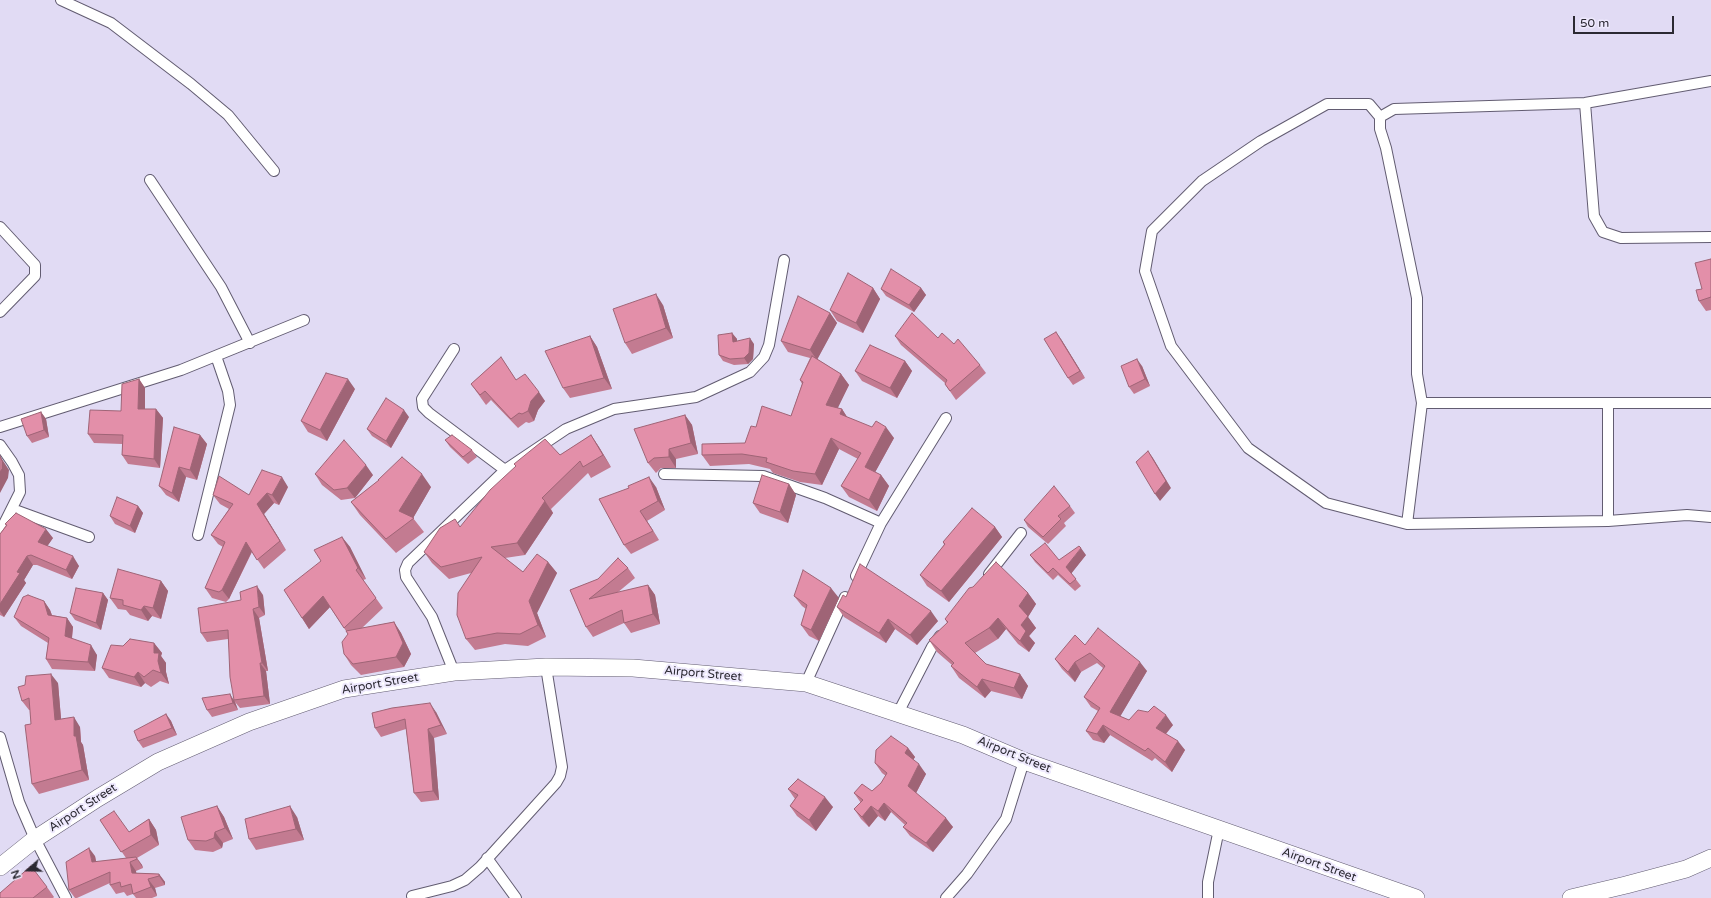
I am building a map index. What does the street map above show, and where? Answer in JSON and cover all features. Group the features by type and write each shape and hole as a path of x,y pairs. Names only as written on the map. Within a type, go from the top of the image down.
{"highway":[{"name":"Airport Street","path":"0,867 35,839 98,798 158,762 249,722 344,689 454,672 546,668 633,668 806,683 962,735 1024,761 1416,898"},
{"path":"1571,898 1686,869 1711,858"}],"street":[{"path":"61,0 111,23 191,84 228,115 274,171"},
{"path":"1380,117 1394,109 1585,104 1711,81"},
{"path":"1407,524 1422,403 1417,374 1418,298 1386,148 1380,129 1380,117 1369,104 1327,104 1261,140 1202,181 1152,231 1145,272 1171,346 1248,448 1326,503 1407,524 1608,521 1687,515 1711,516"},
{"path":"1585,104 1594,216 1603,232 1621,238 1711,237"},
{"path":"150,180 221,287 250,343"},
{"path":"0,227 34,265 36,276 0,312"},
{"path":"454,672 432,617 406,577 405,570 408,563 505,470 566,429 614,408 696,397 750,372 764,358 769,345 784,260"},
{"path":"0,427 104,395 216,356 304,320"},
{"path":"454,349 422,399 423,407 505,470"},
{"path":"198,535 230,405 228,391 216,356"},
{"path":"1422,403 1711,403"},
{"path":"1608,403 1608,521"},
{"path":"806,683 881,523 946,418"},
{"path":"0,445 19,475 20,492 0,532"},
{"path":"664,474 762,476 825,498 881,523"},
{"path":"12,509 90,537"},
{"path":"984,581 1021,533"},
{"path":"898,713 932,647 946,629"},
{"path":"412,896 452,886 465,880 480,867 556,783 560,776 562,766 546,668"},
{"path":"0,737 19,802 35,839 66,898"},
{"path":"946,898 967,874 1006,819 1024,761"},
{"path":"1208,898 1208,882 1219,829"},
{"path":"488,858 516,898"}],"building":[{"path":"1711,259 1711,297 1699,301 1696,290 1702,289 1695,263"},
{"path":"891,269 921,288 909,305 881,289"},
{"path":"848,273 873,288 856,323 830,310"},
{"path":"656,294 666,328 625,343 613,309"},
{"path":"798,296 830,313 810,350 781,341"},
{"path":"912,313 938,338 942,333 954,344 958,339 980,365 950,391 945,384 947,380 895,336"},
{"path":"1056,332 1080,371 1068,378 1044,339"},
{"path":"732,333 733,342 750,338 749,353 744,358 730,359 719,355 718,335"},
{"path":"590,336 604,378 563,388 545,351"},
{"path":"870,345 905,361 890,388 855,371"},
{"path":"812,356 841,374 826,405 842,409 840,414 872,427 876,421 886,427 865,467 881,475 869,500 841,486 861,453 831,438 815,474 793,471 766,462 767,458 742,454 702,455 702,444 745,443 751,426 756,427 762,406 791,416 803,382 800,380"},
{"path":"501,357 516,380 525,374 539,392 531,401 528,411 522,414 519,413 511,419 485,391 480,395 471,384"},
{"path":"1137,359 1145,379 1129,387 1121,366"},
{"path":"326,373 348,379 320,430 301,421"},
{"path":"139,379 138,409 156,409 154,459 122,455 123,435 88,434 90,410 121,411 122,384"},
{"path":"386,398 404,410 386,441 367,429"},
{"path":"41,412 44,430 27,436 21,419"},
{"path":"685,415 691,443 669,449 669,457 654,458 648,463 634,429"},
{"path":"174,427 200,435 190,470 179,467 172,493 159,486"},
{"path":"452,435 472,450 463,457 445,440"},
{"path":"591,435 603,455 583,467 580,461 542,498 545,501 517,543 491,547 523,572 537,554 548,562 529,601 538,625 520,634 497,633 466,639 457,615 458,593 482,557 441,567 424,552 440,528 455,519 460,527 490,490 516,466 514,464 545,439 560,455"},
{"path":"344,440 366,465 347,488 334,490 315,474"},
{"path":"1148,451 1166,481 1155,494 1136,462"},
{"path":"0,456 2,461 2,469 0,472"},
{"path":"402,457 422,474 399,511 414,518 386,539 351,502 379,480"},
{"path":"262,470 282,477 272,495 267,493 257,504 280,541 257,560 246,542 222,590 219,592 205,588 225,542 211,535 233,504 213,495 219,476 249,495"},
{"path":"762,475 789,484 780,512 753,503"},
{"path":"649,477 658,501 640,511 653,531 624,545 599,499 629,488 628,486"},
{"path":"1054,486 1070,506 1058,516 1061,519 1043,537 1024,520"},
{"path":"117,497 138,506 130,526 110,516"},
{"path":"972,508 995,527 941,591 920,575 945,544 943,542"},
{"path":"16,513 46,529 38,542 73,556 66,570 31,555 27,556 17,572 20,573 0,604 0,534 7,525 5,524"},
{"path":"342,537 358,568 356,570 376,598 344,628 323,596 302,618 284,590 321,561 314,550"},
{"path":"1045,543 1059,560 1079,546 1081,548 1066,567 1076,579 1070,584 1053,568 1048,573 1030,555"},
{"path":"618,558 628,568 589,599 648,585 653,614 624,623 622,610 586,627 570,590 598,579"},
{"path":"996,562 1028,593 1019,606 1028,616 1021,625 1026,631 1020,641 998,618 989,628 965,643 986,664 1020,674 1014,688 982,679 977,687 951,666 954,663 929,640 948,622 945,619 969,588 973,587"},
{"path":"860,564 931,611 910,635 888,619 879,633 837,607 843,595 846,597"},
{"path":"118,569 161,581 153,608 144,606 141,610 123,605 123,600 110,598"},
{"path":"803,570 831,588 811,630 801,625 807,605 794,596"},
{"path":"257,586 259,607 253,609 262,663 260,663 264,696 234,700 230,677 228,630 201,633 198,608 241,600 240,592"},
{"path":"76,588 103,593 96,623 70,613"},
{"path":"28,595 44,601 48,615 67,618 65,636 91,645 88,662 46,659 49,638 14,617 23,597"},
{"path":"394,622 403,643 396,657 353,664 344,654 342,642 348,634 346,631"},
{"path":"1098,628 1140,662 1110,712 1129,720 1138,710 1148,712 1154,706 1166,715 1156,728 1178,741 1165,762 1148,748 1145,751 1103,725 1097,734 1086,731 1100,708 1084,697 1105,666 1090,653 1075,662 1068,672 1055,659 1075,635 1085,645"},
{"path":"130,639 154,643 154,653 159,653 158,661 161,673 153,670 144,677 138,672 134,677 102,668 111,645 123,646"},
{"path":"51,674 55,720 74,717 74,736 76,736 82,770 32,784 25,725 31,724 29,698 22,701 18,687 25,685 26,676"},
{"path":"230,694 233,703 207,710 202,698"},
{"path":"430,703 441,725 428,729 433,791 414,793 405,719 375,728 372,713 392,708"},
{"path":"166,714 172,728 138,741 134,731"},
{"path":"891,736 908,748 905,753 919,764 908,786 946,818 926,843 903,827 907,823 884,803 878,811 871,806 862,817 854,809 863,800 854,793 862,784 872,791 881,783 887,773 875,763 876,750"},
{"path":"798,779 825,797 809,820 790,806 798,795 788,789"},
{"path":"217,806 225,828 215,832 214,838 206,841 188,840 181,817"},
{"path":"290,806 296,829 249,839 245,819"},
{"path":"114,811 129,832 149,819 151,835 121,852 100,820"},
{"path":"89,848 92,862 136,857 137,859 130,862 132,873 159,874 159,876 148,879 151,887 133,894 131,884 121,887 120,882 110,885 110,872 69,890 66,862"},
{"path":"31,866 47,887 33,898 0,898 0,893"}]}
